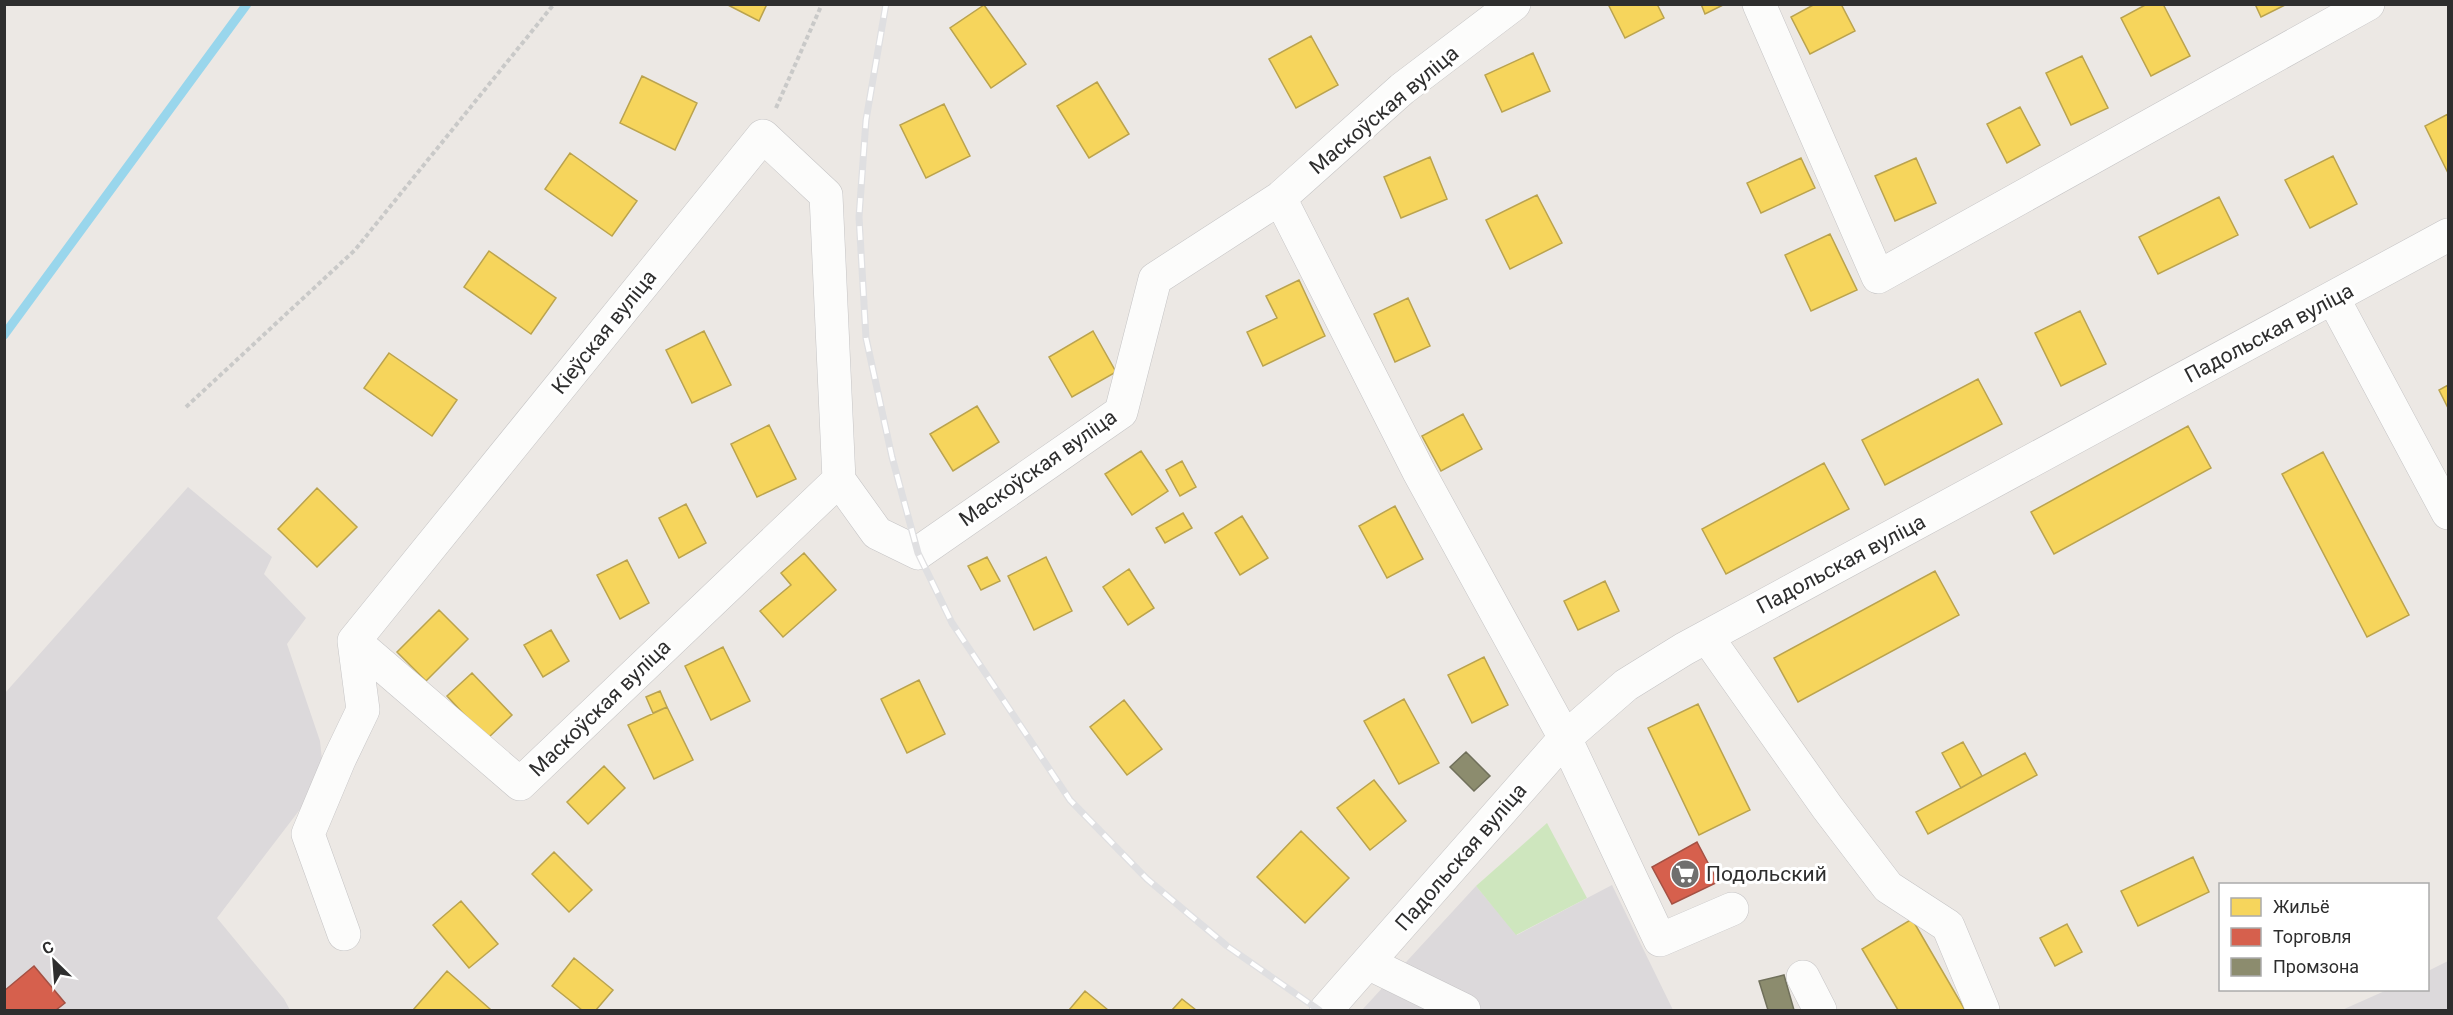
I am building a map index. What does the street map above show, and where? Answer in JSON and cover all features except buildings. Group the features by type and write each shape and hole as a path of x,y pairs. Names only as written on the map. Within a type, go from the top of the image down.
{"street":[{"name":"Маскоўская вуліца","path":"354,641 520,784 839,480 878,533 918,553 1122,412 1155,279 1280,198 1402,89 1514,4"},
{"path":"1759,4 1878,277 2368,4"},
{"path":"763,136 826,195 839,480"},
{"name":"Кіеўская вуліца","path":"354,641 763,136"},
{"path":"1280,198 1419,472 1565,738 1660,940 1732,909"},
{"name":"Падольская вуліца","path":"1326,1011 1565,738 1626,685 1707,637 2448,235"},
{"path":"2333,298 2448,513"},
{"path":"1707,637 1827,807 1888,887 1948,926 1983,1011"},
{"path":"344,934 308,834 339,759 363,710 354,641"},
{"path":"1368,963 1464,1011"},
{"path":"1803,977 1820,1011"}],"path":[{"path":"186,407 355,249 554,4"},
{"path":"763,136 822,4"}],"shaded area":[{"path":"188,487 272,557 264,574 306,618 287,644 320,741 324,778 217,918 284,999 290,1010 5,1010 5,693"},
{"path":"1612,885 1673,1010 1362,1010 1476,886 1517,935"},
{"path":"2448,961 2448,1010 2342,1010 2385,991 2429,991 2429,970"}],"green space":[{"path":"1547,823 1587,898 1516,935 1476,886"}],"waterway":[{"path":"4,335 247,4"}],"railway":[{"path":"886,4 866,120 859,217 866,338 892,457 918,553 952,623 1070,800 1147,879 1227,946 1319,1010"}],"place":[{"name":"Подольский","path":"1685,874"}]}
